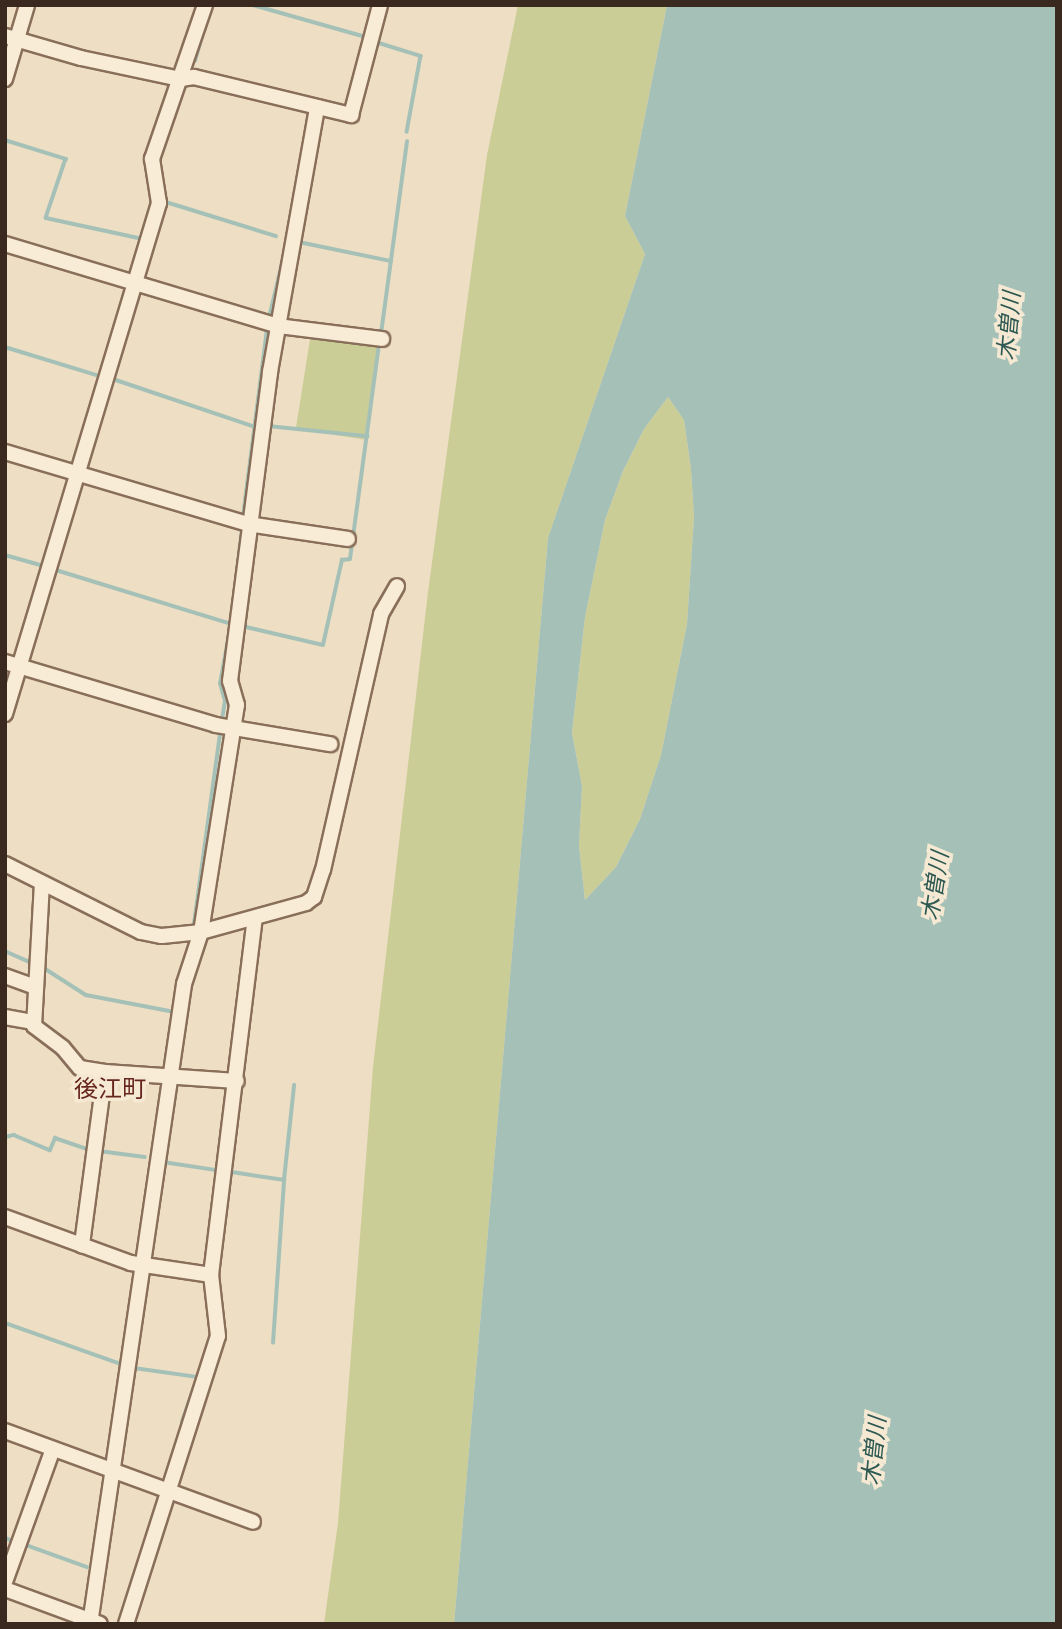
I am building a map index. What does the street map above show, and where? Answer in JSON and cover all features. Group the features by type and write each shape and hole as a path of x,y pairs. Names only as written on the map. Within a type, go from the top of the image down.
{"street":[{"path":"5,79 11,38 27,5"},
{"path":"5,714 12,664 77,473 159,203 152,159 205,5"},
{"path":"11,38 181,79 194,77 351,115 380,5"},
{"path":"5,1588 94,1623 113,1471 184,984 201,932 227,728 237,705 230,681 278,326 317,107"},
{"path":"5,244 278,326 382,339"},
{"path":"5,452 253,525 348,539"},
{"path":"5,864 141,932 162,936 201,932 306,904 318,888 381,614 397,586"},
{"path":"12,664 227,728 331,744"},
{"path":"34,1022 42,883"},
{"path":"126,1624 218,1336 211,1275 237,1081 254,919"},
{"path":"5,976 35,987"},
{"path":"5,1017 34,1022 80,1068 171,1078 237,1081"},
{"path":"82,1245 105,1072"},
{"path":"5,1217 144,1266 211,1275"},
{"path":"5,1431 253,1522"},
{"path":"5,1582 53,1449"}],"green space":[{"path":"518,5 667,5 625,216 645,254 548,538 454,1624 324,1624 338,1523 373,1067 428,592 487,155"},
{"path":"311,333 379,344 364,440 296,429"},
{"path":"668,397 684,420 691,469 694,517 687,624 661,755 640,819 616,867 585,900 579,846 582,786 572,733 585,617 605,520 623,471 644,429"}],"water":[{"name":"木曽川","path":"667,5 1057,5 1057,1624 454,1624 548,538 645,254 625,216","holes":["668,397 684,420 694,517 687,624 661,755 640,819 616,867 585,900 579,846 582,786 572,733 585,617 605,520 623,471 644,429"]}],"waterway":[{"path":"253,5 366,37"},
{"path":"195,61 205,25"},
{"path":"376,42 421,56 407,132"},
{"path":"5,140 66,159 46,218 143,239"},
{"path":"381,334 407,142"},
{"path":"165,206 166,202 276,236"},
{"path":"299,242 391,261"},
{"path":"269,318 284,255"},
{"path":"243,517 267,329"},
{"path":"242,626 323,645 342,560 350,559 379,344"},
{"path":"5,347 100,376"},
{"path":"113,379 253,426"},
{"path":"268,426 367,436"},
{"path":"234,597 242,530"},
{"path":"5,555 44,566"},
{"path":"56,570 231,624"},
{"path":"222,720 225,701 220,684 230,629"},
{"path":"194,924 221,728"},
{"path":"5,951 32,963"},
{"path":"44,968 86,995 170,1011"},
{"path":"232,1172 284,1180 294,1086"},
{"path":"5,1137 14,1135 50,1150 55,1138 90,1150"},
{"path":"99,1151 145,1157"},
{"path":"163,1162 216,1170"},
{"path":"273,1343 284,1180"},
{"path":"5,1323 118,1363"},
{"path":"134,1368 198,1377 197,1381"},
{"path":"182,1422 194,1388"},
{"path":"5,1538 16,1542"},
{"path":"23,1544 87,1567"}],"district":[{"name":"後江町","path":"110,1089"}]}
